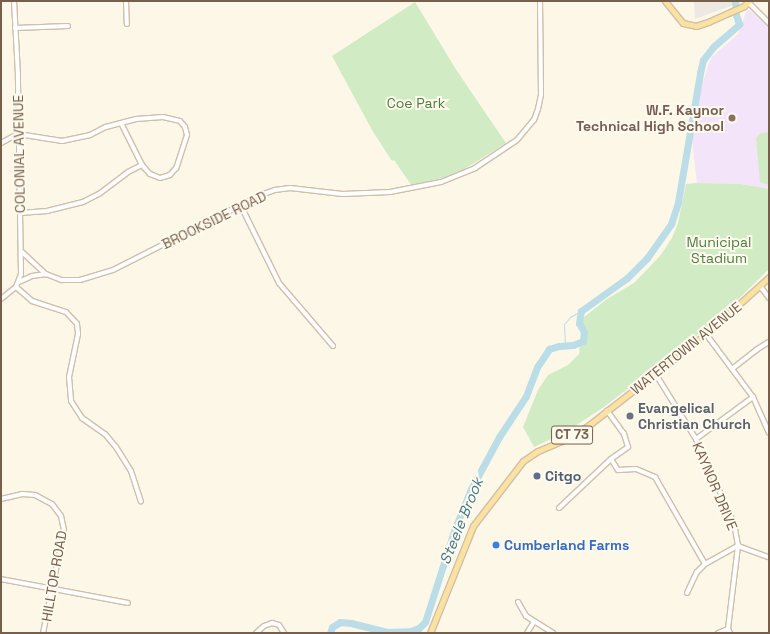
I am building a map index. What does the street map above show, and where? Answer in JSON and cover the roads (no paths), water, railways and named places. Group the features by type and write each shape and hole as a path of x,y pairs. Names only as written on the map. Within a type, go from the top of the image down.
{"main road":[{"path":"665,1 679,18 689,25 696,26 708,22 747,3"},
{"name":"WATERTOWN AVENUE","path":"430,633 473,526 499,490 523,462 538,451 578,432 607,411 706,334 769,277"}],"street":[{"name":"COLONIAL AVENUE","path":"1,299 16,287 19,282 22,252 14,1"},
{"path":"126,1 127,24"},
{"name":"BROOKSIDE ROAD","path":"22,252 46,274 62,280 80,280 95,277 113,270 275,190 290,188 322,193 366,194 442,182 475,168 507,148 534,120 541,95 540,1"},
{"path":"747,3 769,23"},
{"path":"15,28 68,26"},
{"path":"1,143 18,134 62,141 90,134 106,127 121,123 142,118 163,117 180,121 185,127 187,135 176,168 170,175 160,178 150,174 142,165 121,123"},
{"path":"20,213 47,211 83,202 99,194 128,172 142,165"},
{"path":"241,206 279,282 333,346"},
{"path":"19,282 32,276 46,274"},
{"path":"760,286 769,298"},
{"path":"16,287 32,301 66,312 77,324 78,334 69,376 70,400 82,418 105,434 116,447 131,471 142,501"},
{"path":"706,334 753,397 769,433"},
{"path":"732,369 756,350 769,342"},
{"name":"KAYNOR DRIVE","path":"655,373 696,439 734,523 738,546 729,631"},
{"path":"696,439 753,397"},
{"path":"559,508 611,459 628,447 624,434 607,411"},
{"path":"611,459 618,470 636,470 655,477 705,564"},
{"name":"HILLTOP ROAD","path":"1,499 22,494 35,495 52,504 61,516 64,530 43,633"},
{"path":"687,593 697,572 705,564 738,546 769,557"},
{"path":"1,579 128,603"},
{"path":"518,602 526,616 553,633"},
{"path":"527,633 534,622"},
{"path":"256,633 264,626 272,623 279,624 284,633"},
{"path":"718,633 729,631"}],"waterway":[{"name":"Steele Brook","path":"330,633 332,627 340,622 351,623 386,632 410,631 419,628 425,622 454,531 471,489 499,437 526,396 537,367 549,349 559,346 573,345 583,341 584,332 579,323 581,311 627,278 647,258 671,224 678,202 703,60 713,47 739,24 736,15 735,1"},
{"name":"Steele Brook","path":"565,345 564,324 570,317 581,311"}],"place":[{"name":"W.F. Kaynor Technical High School","path":"732,118"},
{"name":"Evangelical Christian Church","path":"630,416"},
{"name":"Citgo","path":"537,476"},
{"name":"Cumberland Farms","path":"496,545"}],"park label":[{"name":"Coe Park","path":"416,103"},
{"name":"Municipal Stadium","path":"719,250"}]}
